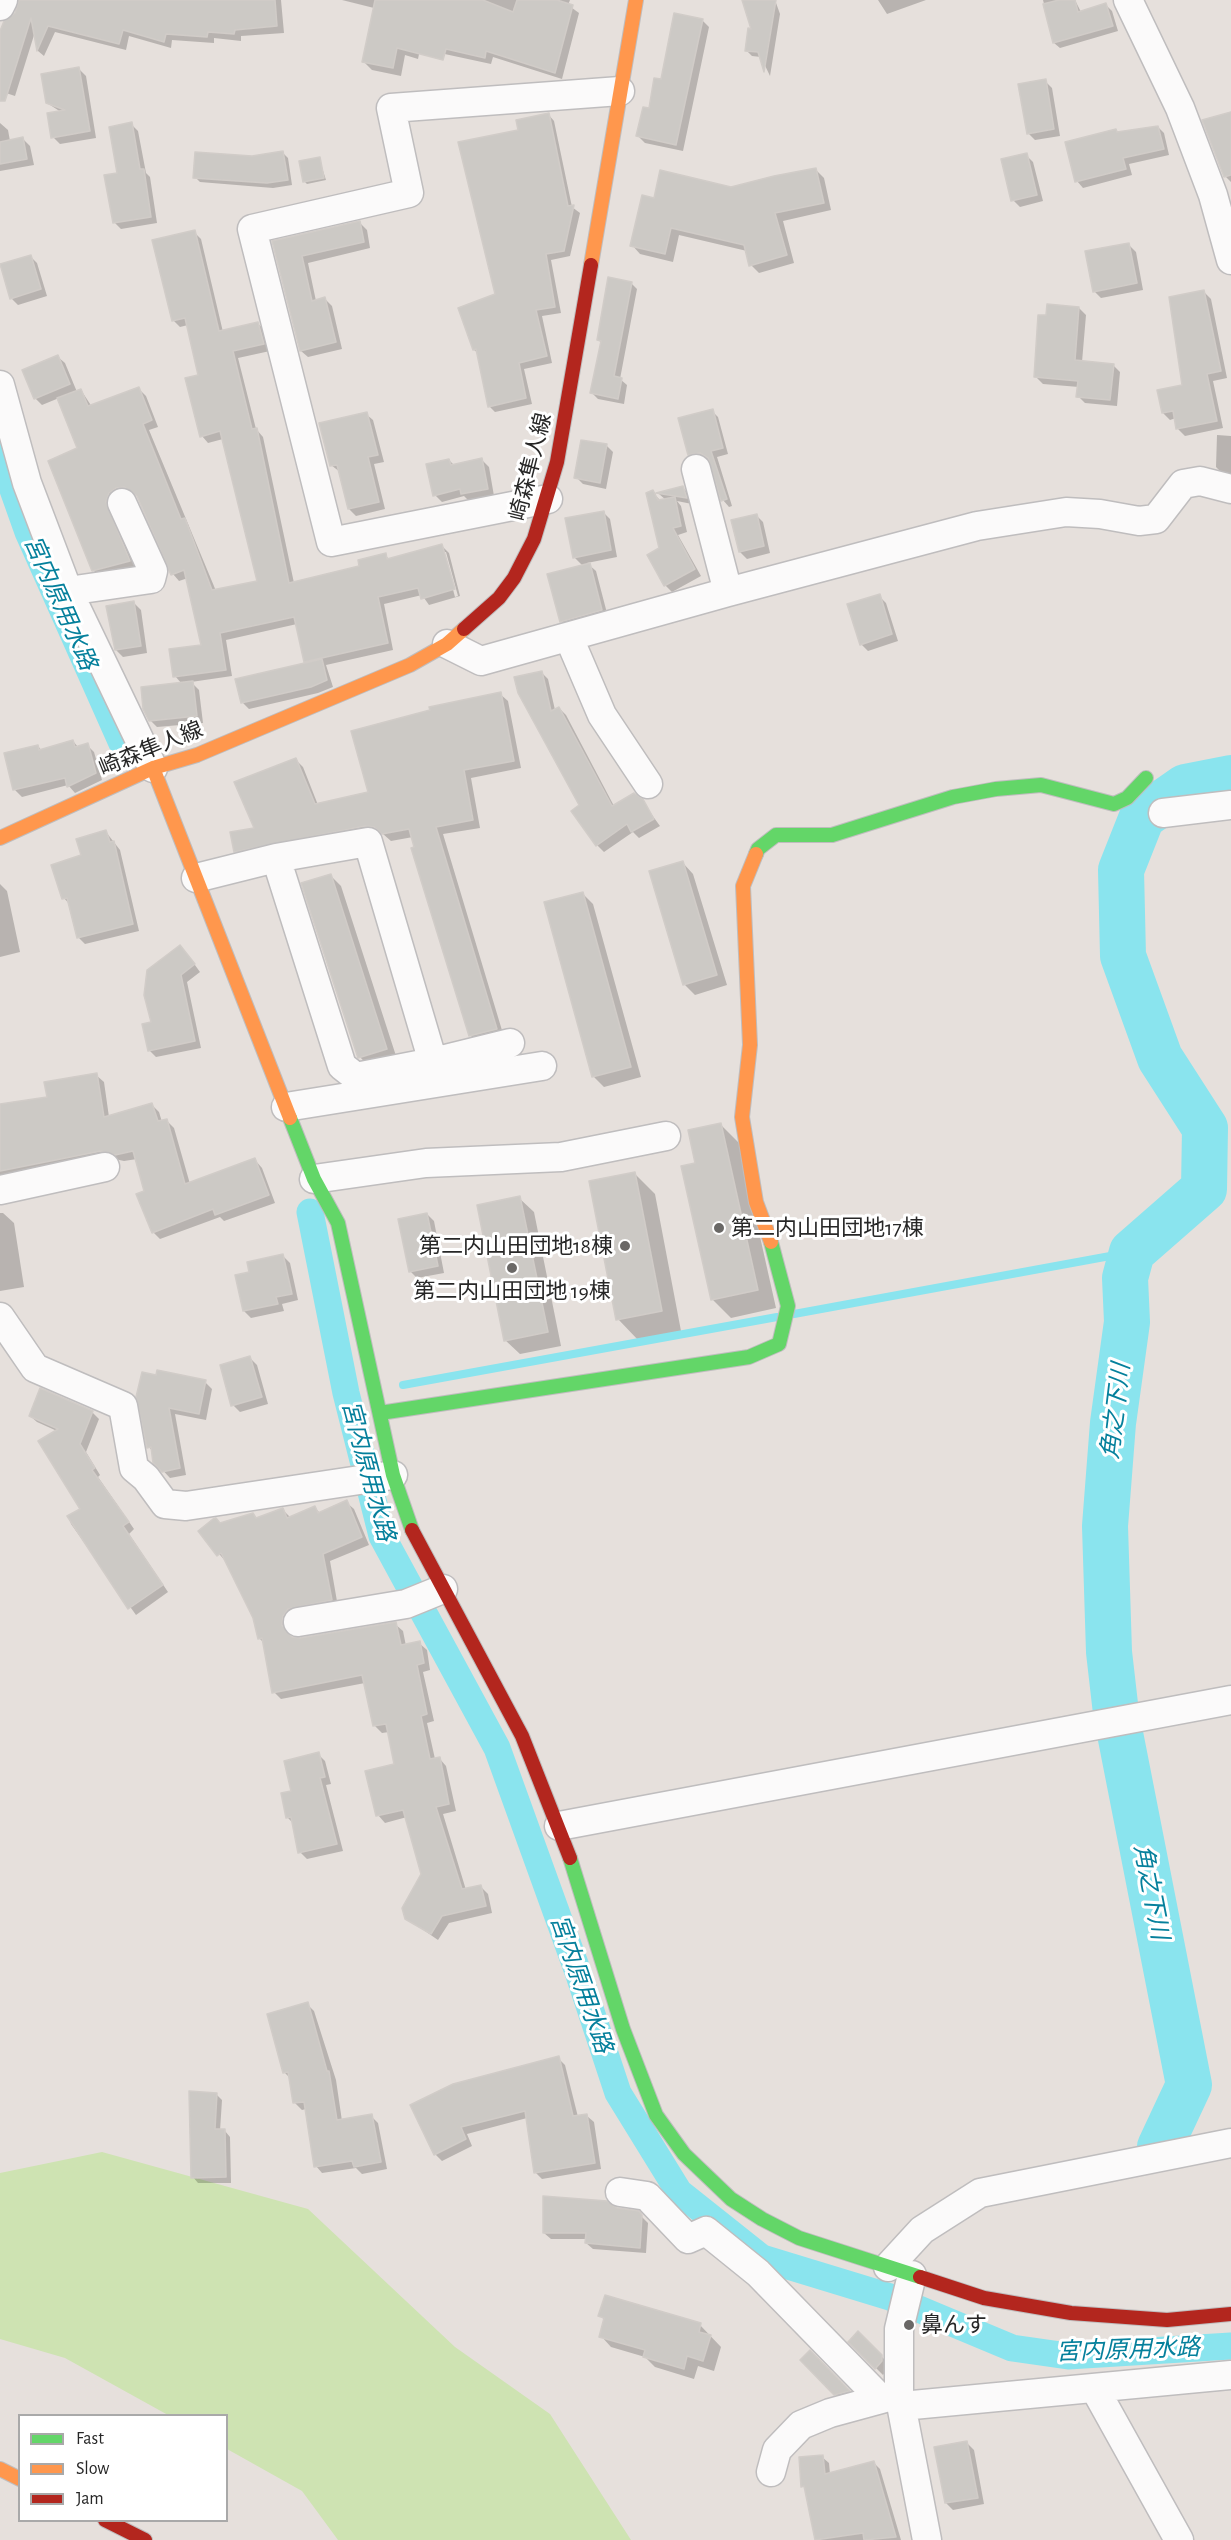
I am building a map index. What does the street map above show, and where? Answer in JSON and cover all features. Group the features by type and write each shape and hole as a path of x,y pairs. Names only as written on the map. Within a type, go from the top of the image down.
{"street":[{"path":"0,6 3,0"},
{"name":"崎森隼人線","path":"0,838 153,768 196,755 410,665 447,644 481,616 514,578 534,539 548,499 590,278 636,0"},
{"path":"1128,0 1180,108 1214,195 1231,260"},
{"path":"548,499 331,542 252,228 409,193 391,108 620,91"},
{"path":"0,385 27,483 68,591 153,768 314,1179 338,1223 380,1413 376,1478 413,1532 427,1596 522,1736 559,1826 623,2029 656,2115 684,2154 718,2216 758,2273 894,2400"},
{"path":"696,470 728,592"},
{"path":"447,644 481,661 728,592 988,525 1066,512 1100,514 1139,521 1156,519 1183,484 1200,481 1231,489"},
{"path":"68,591 151,579 153,571 122,503"},
{"path":"569,638 602,715 648,784"},
{"path":"380,1413 749,1357 779,1344 785,1327 788,1306 779,1265 756,1202 742,1117 750,1045 743,886 758,849 776,835 832,835 953,797 996,789 1041,785 1114,804 1128,798 1146,778"},
{"path":"1163,813 1231,805"},
{"path":"196,878 276,858 368,842 433,1062"},
{"path":"276,858 342,1066 356,1077 433,1062 510,1043"},
{"path":"286,1107 542,1066"},
{"path":"314,1179 426,1163 561,1157 666,1136"},
{"path":"0,1190 105,1167"},
{"path":"0,1317 35,1368 123,1406 134,1468 146,1478 165,1504 186,1506 376,1478"},
{"path":"298,1622 427,1596"},
{"path":"559,1826 1231,1700"},
{"path":"927,2540 894,2400 900,2271 922,2230 980,2193 1231,2143"},
{"path":"620,2192 647,2196 688,2239 718,2216 762,2219 800,2238 984,2298 1071,2313 1167,2320 1231,2314"},
{"path":"771,2472 777,2450 801,2425 830,2413 894,2400 1095,2389 1231,2375"},
{"path":"1095,2389 1179,2540"},
{"path":"0,2469 18,2478"},
{"path":"109,2522 145,2540"}],"green space":[{"path":"102,2152 308,2209 455,2347 550,2414 631,2540 338,2540 302,2491 228,2450 228,2414 166,2414 65,2358 0,2339 0,2173"}],"building":[{"path":"19,0 275,0 277,26 235,30 234,34 208,32 207,37 166,34 164,42 123,30 119,44 48,26 37,51 31,18 5,101 0,101 0,31 4,21 15,13"},
{"path":"375,0 483,0 513,12 517,0 557,0 573,5 555,73 486,51 485,58 446,49 443,60 397,48 393,68 362,62"},
{"path":"742,0 776,0 764,72 758,52 745,51 748,28 751,29"},
{"path":"1059,0 1075,0 1078,12 1106,3 1113,26 1053,43 1043,4"},
{"path":"674,13 703,19 676,145 636,136 643,107 649,108 654,78 661,79"},
{"path":"79,67 90,131 51,138 47,113 65,110 46,103 41,74"},
{"path":"1046,79 1054,129 1027,134 1018,84"},
{"path":"1231,112 1231,175 1224,177 1202,120"},
{"path":"549,113 568,206 574,205 564,251 546,254 555,307 536,310 547,356 519,363 526,398 488,407 476,349 473,350 458,308 495,294 458,142 518,130 516,120"},
{"path":"132,122 140,169 144,169 151,217 113,223 104,175 117,173 109,127"},
{"path":"1158,126 1164,149 1123,158 1126,169 1075,182 1065,142 1116,129 1117,132"},
{"path":"23,137 27,159 0,164 0,142"},
{"path":"283,151 288,180 267,183 193,178 195,152 252,156"},
{"path":"1027,153 1037,195 1011,201 1001,159"},
{"path":"320,157 324,178 303,182 299,161"},
{"path":"816,168 824,203 775,213 787,255 749,266 744,245 671,228 665,254 630,246 642,195 654,198 660,170 731,187"},
{"path":"360,221 364,242 302,256 312,301 325,297 336,342 300,351 272,241"},
{"path":"195,230 219,331 258,322 264,344 233,351 252,429 257,428 289,583 359,566 358,560 386,553 387,559 442,544 455,589 421,599 418,588 378,597 388,643 304,662 294,617 220,633 226,670 173,677 169,649 201,645 184,570 171,575 137,496 124,487 116,488 109,493 106,502 130,561 92,571 48,461 77,448 57,398 81,389 88,406 139,387 152,420 143,424 181,519 185,518 212,590 257,581 220,431 200,437 185,378 198,375 185,318 172,321 152,240"},
{"path":"1129,243 1137,283 1093,292 1085,251"},
{"path":"31,255 41,289 10,299 0,264"},
{"path":"608,277 632,282 614,376 622,378 618,399 590,393 601,341 597,340"},
{"path":"1204,290 1221,371 1207,374 1217,421 1176,429 1173,411 1162,413 1157,390 1182,385 1169,297"},
{"path":"1047,304 1079,307 1075,360 1114,364 1110,400 1076,397 1078,381 1034,377 1038,315 1046,315"},
{"path":"58,355 70,384 34,399 22,370"},
{"path":"713,409 723,448 711,451 727,499 721,501 708,458 700,453 688,455 678,418"},
{"path":"367,412 378,455 368,457 379,502 348,509 337,465 330,466 319,423"},
{"path":"581,440 607,444 600,483 574,478"},
{"path":"482,458 488,489 461,494 460,489 433,496 426,464 449,459 451,465"},
{"path":"683,486 687,498 656,493"},
{"path":"653,490 658,500 675,497 681,526 673,528 695,569 664,586 647,555 659,548 646,493"},
{"path":"604,511 611,550 573,558 565,518"},
{"path":"757,514 764,546 739,552 731,520"},
{"path":"590,563 602,610 560,622 547,574"},
{"path":"880,594 892,634 860,645 847,604"},
{"path":"134,601 141,646 115,650 106,606"},
{"path":"322,659 327,680 311,687 241,703 235,679"},
{"path":"542,671 551,711 559,707 612,806 634,793 643,799 654,819 631,832 627,824 596,846 571,811 579,805 518,693 514,677"},
{"path":"193,681 197,716 149,721 143,709 141,687"},
{"path":"501,692 514,761 464,770 473,820 436,827 497,1029 469,1036 411,848 414,847 409,829 382,834 374,827 365,826 234,852 230,832 254,828 234,782 296,758 315,804 368,792 351,731 430,710 429,707"},
{"path":"73,740 75,747 88,743 96,773 67,787 65,778 13,790 4,753 38,745 39,750"},
{"path":"106,830 110,842 114,841 133,924 77,938 67,898 62,899 51,865 81,855 76,839"},
{"path":"683,861 717,975 683,985 649,871"},
{"path":"331,874 387,1049 358,1058 301,883"},
{"path":"583,892 631,1067 592,1077 544,902"},
{"path":"180,945 195,964 181,975 195,1041 148,1051 142,1024 151,1022 144,995 147,970"},
{"path":"97,1073 104,1117 152,1103 158,1121 167,1119 185,1184 255,1158 269,1195 215,1215 213,1209 152,1233 136,1194 144,1191 133,1151 115,1155 101,1151 0,1171 0,1104 47,1097 44,1082"},
{"name":"第二内山田団地17棟","path":"721,1123 758,1290 711,1300 681,1166 695,1163 688,1130"},
{"name":"第二内山田団地18棟","path":"635,1172 662,1311 616,1320 589,1181"},
{"name":"第二内山田団地 19棟","path":"520,1196 548,1332 504,1341 477,1205"},
{"path":"427,1213 438,1266 409,1272 398,1219"},
{"path":"283,1254 292,1294 276,1297 278,1304 243,1311 235,1275 249,1272 247,1262"},
{"path":"250,1356 262,1397 231,1406 220,1365"},
{"path":"157,1370 206,1380 199,1414 169,1408 180,1468 162,1472 153,1463 151,1447 147,1448 136,1397 142,1372 156,1375"},
{"path":"40,1388 93,1411 80,1444 95,1468 92,1470 129,1522 123,1526 163,1585 128,1609 67,1516 80,1509 38,1441 58,1429 29,1416"},
{"path":"347,1500 362,1537 323,1554 332,1600 288,1609 283,1616 282,1625 292,1637 300,1638 396,1622 401,1645 420,1641 424,1663 417,1665 427,1714 421,1716 430,1759 440,1757 449,1804 436,1807 462,1889 481,1885 486,1906 442,1916 431,1934 405,1919 402,1908 421,1874 403,1810 376,1816 365,1771 394,1764 386,1724 373,1726 362,1675 272,1693 262,1638 258,1639 253,1618 221,1553 217,1556 198,1531 216,1518 220,1523 253,1513 256,1518 283,1508 287,1518 315,1506 318,1513"},
{"path":"319,1752 325,1777 320,1778 337,1844 298,1853 291,1817 286,1818 281,1793 291,1791 284,1761"},
{"path":"308,2002 327,2071 329,2071 337,2120 372,2114 381,2162 354,2167 352,2161 314,2167 304,2102 293,2103 288,2072 283,2073 267,2014"},
{"path":"559,2056 573,2116 587,2114 595,2163 534,2173 525,2111 461,2127 466,2139 434,2155 410,2105 453,2084"},
{"path":"189,2091 217,2093 215,2129 225,2129 226,2177 191,2178"},
{"path":"543,2196 607,2201 617,2208 639,2211 642,2215 640,2248 585,2243 586,2233 543,2233"},
{"path":"605,2295 701,2323 699,2332 711,2335 703,2361 687,2356 684,2369 643,2357 645,2350 599,2337 604,2318 598,2316"},
{"path":"858,2331 882,2355 882,2361 875,2369 848,2342"},
{"path":"810,2350 850,2391 834,2395 800,2360"},
{"path":"967,2441 978,2498 945,2503 934,2447"},
{"path":"823,2455 825,2474 874,2461 896,2537 864,2540 863,2533 815,2540 804,2486 801,2487 799,2457"}],"waterway":[{"name":"宮内原用水路","path":"0,453 28,532 125,750"},
{"name":"角之下川","path":"1160,2147 1189,2085 1116,1713 1109,1652 1105,1526 1113,1423 1127,1322 1125,1278 1132,1252 1204,1189 1205,1128 1160,1058 1123,956 1121,870 1142,817 1185,787 1231,778"},
{"name":"宮内原用水路","path":"310,1212 346,1393 382,1536 497,1748 579,1975 618,2093 679,2192 762,2258 890,2297 1012,2348 1068,2356 1231,2346"},
{"path":"794,1314 1132,1252"},
{"path":"403,1385 777,1317"},
{"path":"346,1393 354,1392"}],"traffic: fast":[{"path":"756,854 758,849 776,835 832,835 953,797 996,789 1041,785 1114,804 1127,798 1146,778"},
{"path":"290,1118 314,1179 338,1223 393,1475 412,1530"},
{"path":"380,1413 749,1357 779,1344 788,1306 771,1242"},
{"path":"570,1858 623,2029 656,2115 684,2154 731,2199 762,2219 799,2238 920,2277"}],"traffic: slow":[{"path":"591,265 636,0"},
{"path":"0,838 153,768 197,755 410,665 447,644 464,629"},
{"path":"153,768 290,1118"},
{"path":"756,854 743,886 750,1045 742,1117 756,1202 771,1242"},
{"path":"0,2469 18,2478"}],"traffic: jam":[{"path":"464,629 499,598 514,578 534,539 557,462 591,265"},
{"path":"412,1530 522,1736 570,1858"},
{"path":"920,2277 984,2298 1071,2313 1167,2320 1231,2314"},
{"path":"109,2522 145,2540"}],"place":[{"name":"第二内山田団地17棟","path":"719,1228"},
{"name":"第二内山田団地18棟","path":"625,1246"},
{"name":"第二内山田団地 19棟","path":"512,1268"},
{"name":"鼻んす","path":"909,2325"}]}
